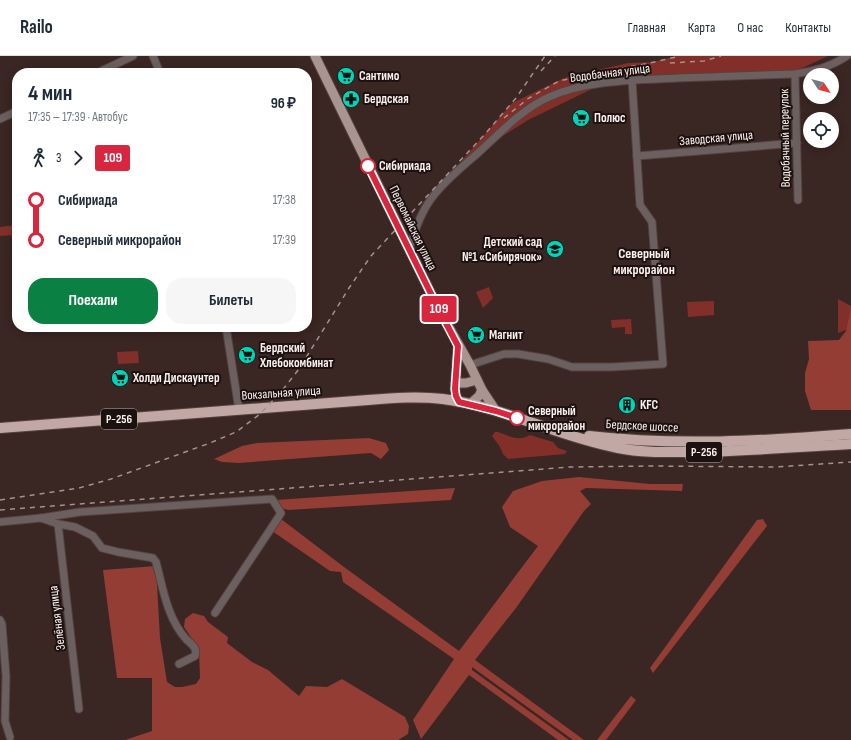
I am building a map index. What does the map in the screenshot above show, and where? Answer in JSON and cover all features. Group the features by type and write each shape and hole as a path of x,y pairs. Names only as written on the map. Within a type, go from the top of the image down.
{"highway":[{"name":"Вокзальная улица","path":"0,428 384,399 416,398 443,399 470,404 559,432"},
{"name":"Бердское шоссе","path":"559,432 621,439 661,441 759,440 851,434"},
{"name":"Бердское шоссе","path":"559,432 619,448 660,452 764,450 851,444"}],"main road":[{"name":"Первомайская улица","path":"315,56 437,306 458,346 470,364 482,390 496,411"},
{"path":"458,346 455,383 456,396 459,402"},
{"path":"443,399 452,388 456,370"},
{"path":"455,383 466,383 477,380"},
{"path":"470,404 479,396 482,390"}],"street":[{"path":"108,68 133,56"},
{"path":"153,56 158,68"},
{"name":"Водобачная улица","path":"409,249 423,211 431,198 467,162 530,108 548,97 566,90 584,86 632,80 795,74 815,71 832,65 847,56"},
{"name":"Водобачный переулок","path":"795,74 798,200"},
{"path":"470,364 504,354 518,354 548,359 572,367 612,367 663,364 652,222 640,205 632,80"},
{"path":"0,119 12,113"},
{"name":"Заводская улица","path":"637,156 797,143"},
{"path":"227,332 238,410"},
{"path":"0,522 80,512 272,499 280,513 215,613"},
{"path":"41,518 58,524 75,527 93,536 102,548 153,558 156,562 169,611 182,634 196,650 195,656 179,664"},
{"name":"Зелёная улица","path":"58,524 79,709"},
{"path":"0,620 2,624 6,676 5,721 10,737"}],"shaded area":[{"path":"676,56 828,56 796,71 645,76 596,87 528,120 459,164 512,103 564,78 628,63 653,62"},
{"path":"12,226 12,235 0,236 0,227"},
{"path":"489,287 493,298 483,308 476,292"},
{"path":"838,299 851,306 851,328 838,333"},
{"path":"714,301 714,315 688,317 687,302"},
{"path":"851,309 851,410 811,410 805,391 805,373 809,359 808,341 839,340 846,331"},
{"path":"631,319 632,334 625,334 625,327 612,328 611,320"},
{"path":"138,351 139,363 118,364 117,352"},
{"path":"495,432 518,438 530,435 553,442 558,448 567,451 565,454 508,459 503,454 492,436"},
{"path":"369,438 386,443 389,450 381,459 371,453 239,463 222,462 214,459 242,446 257,443"},
{"path":"579,477 650,484 683,484 682,491 586,488 580,491 591,504 584,511 516,608 475,660 584,740 573,740 472,667 472,670 569,740 558,740 469,675 421,739 413,720 454,659 343,582 341,572 330,571 272,531 281,519 459,651 538,546 510,527 502,507 513,491 542,481"},
{"path":"455,488 451,500 288,510 275,506 275,500"},
{"path":"763,519 767,526 653,673 650,668 757,520"},
{"path":"156,566 160,638 167,682 175,687 182,687 196,684 200,678 199,649 184,627 185,619 193,613 204,616 208,622 228,637 227,643 252,662 268,670 299,696 306,686 327,687 342,679 405,717 409,726 408,734 398,740 125,740 152,731 152,678 117,678 103,570"},
{"path":"631,696 636,700 606,740 597,740"}],"railway":[{"path":"0,500 79,488 111,479 236,432 260,414 281,392 299,369 349,288 371,256 485,134 516,98 545,56"},
{"path":"541,71 555,56"},
{"path":"504,118 529,98 559,81 680,56"},
{"path":"670,63 704,61 721,56"},
{"path":"0,510 570,467 776,467 851,462"}],"bus line":[{"name":"109","path":"368,166 458,346 455,389 459,402 517,418"}],"place":[{"name":"Сантимо","path":"346,76"},
{"name":"Бердская","path":"351,99"},
{"name":"Полюс","path":"581,118"},
{"name":"Сибириада","path":"368,166"},
{"name":"Детский сад №1 «Сибирячок»","path":"555,249"},
{"name":"Магнит","path":"476,335"},
{"name":"Бердский Хлебокомбинат","path":"247,355"},
{"name":"Холди Дискаунтер","path":"120,378"},
{"name":"KFC","path":"627,405"},
{"name":"Северный микрорайон","path":"517,418"}],"district":[{"name":"Северный микрорайон","path":"644,262"}]}
